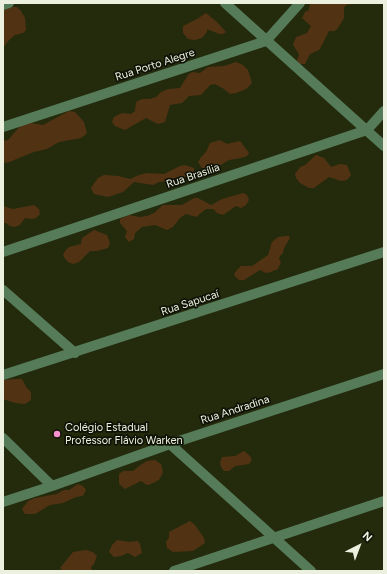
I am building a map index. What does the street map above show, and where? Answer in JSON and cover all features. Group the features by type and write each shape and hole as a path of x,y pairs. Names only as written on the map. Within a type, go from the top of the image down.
{"street":[{"path":"3,5 9,3"},
{"path":"225,3 384,146"},
{"path":"266,41 300,3"},
{"name":"Rua Porto Alegre","path":"3,127 266,41"},
{"name":"Rua Brasília","path":"3,252 367,130 384,111"},
{"name":"Rua Sapucaí","path":"3,375 384,252"},
{"path":"3,290 75,353"},
{"name":"Rua Andradina","path":"3,502 170,444 384,374"},
{"path":"3,438 52,486"},
{"path":"170,444 311,571"},
{"path":"174,571 384,501"}],"shaded area":[{"path":"310,3 359,3 346,5 344,8 344,18 338,28 335,31 329,31 319,50 310,54 305,64 299,64 297,61 299,54 293,45 296,37 307,33 311,26 302,18 305,12 309,10"},
{"path":"17,7 21,11 25,18 26,30 23,33 15,35 3,48 3,10"},
{"path":"206,13 226,32 219,34 207,29 207,32 202,38 195,40 188,39 183,33 183,26"},
{"path":"236,62 243,65 248,70 252,83 246,89 230,94 215,84 210,85 201,95 189,96 182,103 170,105 165,122 158,124 146,118 125,130 115,126 112,122 114,117 122,113 131,114 135,111 136,102 142,99 156,97 161,92 168,89 180,88 188,75 192,72 200,73 208,67 224,66"},
{"path":"69,111 75,112 84,122 87,133 85,135 81,138 59,142 47,149 3,163 3,141 8,140 21,125 31,123 43,125"},
{"path":"220,140 227,144 240,141 249,153 247,156 229,160 214,169 209,170 202,168 198,162 206,152 210,143"},
{"path":"316,155 324,158 331,167 340,164 347,165 351,175 347,180 341,181 329,177 314,188 309,188 300,183 295,174 300,167 305,165"},
{"path":"185,165 194,168 194,174 177,180 173,179 153,185 134,182 123,192 108,197 94,194 91,188 98,178 104,175 130,179 147,173 164,174"},
{"path":"243,193 247,195 249,200 246,205 241,208 236,206 223,215 217,213 213,209 206,209 196,217 186,214 180,218 173,227 167,230 155,225 142,227 135,233 134,239 129,242 125,237 127,231 120,223 120,219 129,215 139,217 147,216 154,213 163,205 182,205 194,198 198,198 211,205 222,199"},
{"path":"34,205 39,209 40,214 36,218 25,218 20,225 15,227 3,223 3,206 13,209"},
{"path":"94,230 107,235 110,243 108,248 90,251 79,262 73,264 68,262 63,256 65,251 69,247 81,244 82,238"},
{"path":"289,236 290,238 280,256 279,259 281,262 278,269 266,273 260,270 244,280 239,280 234,275 241,266 252,266 268,255 272,242 278,237"},
{"path":"22,379 26,387 31,392 31,400 25,404 15,403 3,399 3,380"},
{"path":"244,451 252,460 249,464 235,466 229,471 224,471 220,463 222,457 235,456"},
{"path":"155,460 161,464 163,472 159,480 147,485 141,481 125,489 119,484 119,474 123,471 133,471 147,461"},
{"path":"78,484 83,486 86,490 83,496 76,497 63,503 50,505 35,514 25,514 22,509 28,501 35,498 57,494 64,490 69,490"},
{"path":"190,521 195,525 204,538 205,543 193,551 173,552 167,548 166,542 169,538 169,532"},
{"path":"117,540 129,542 138,541 142,553 135,557 128,553 114,557 109,552 112,545"},
{"path":"86,550 93,552 97,556 91,567 92,571 63,571 60,568 73,552"}],"place":[{"name":"Colégio Estadual Professor Flávio Warken","path":"57,434"}]}
